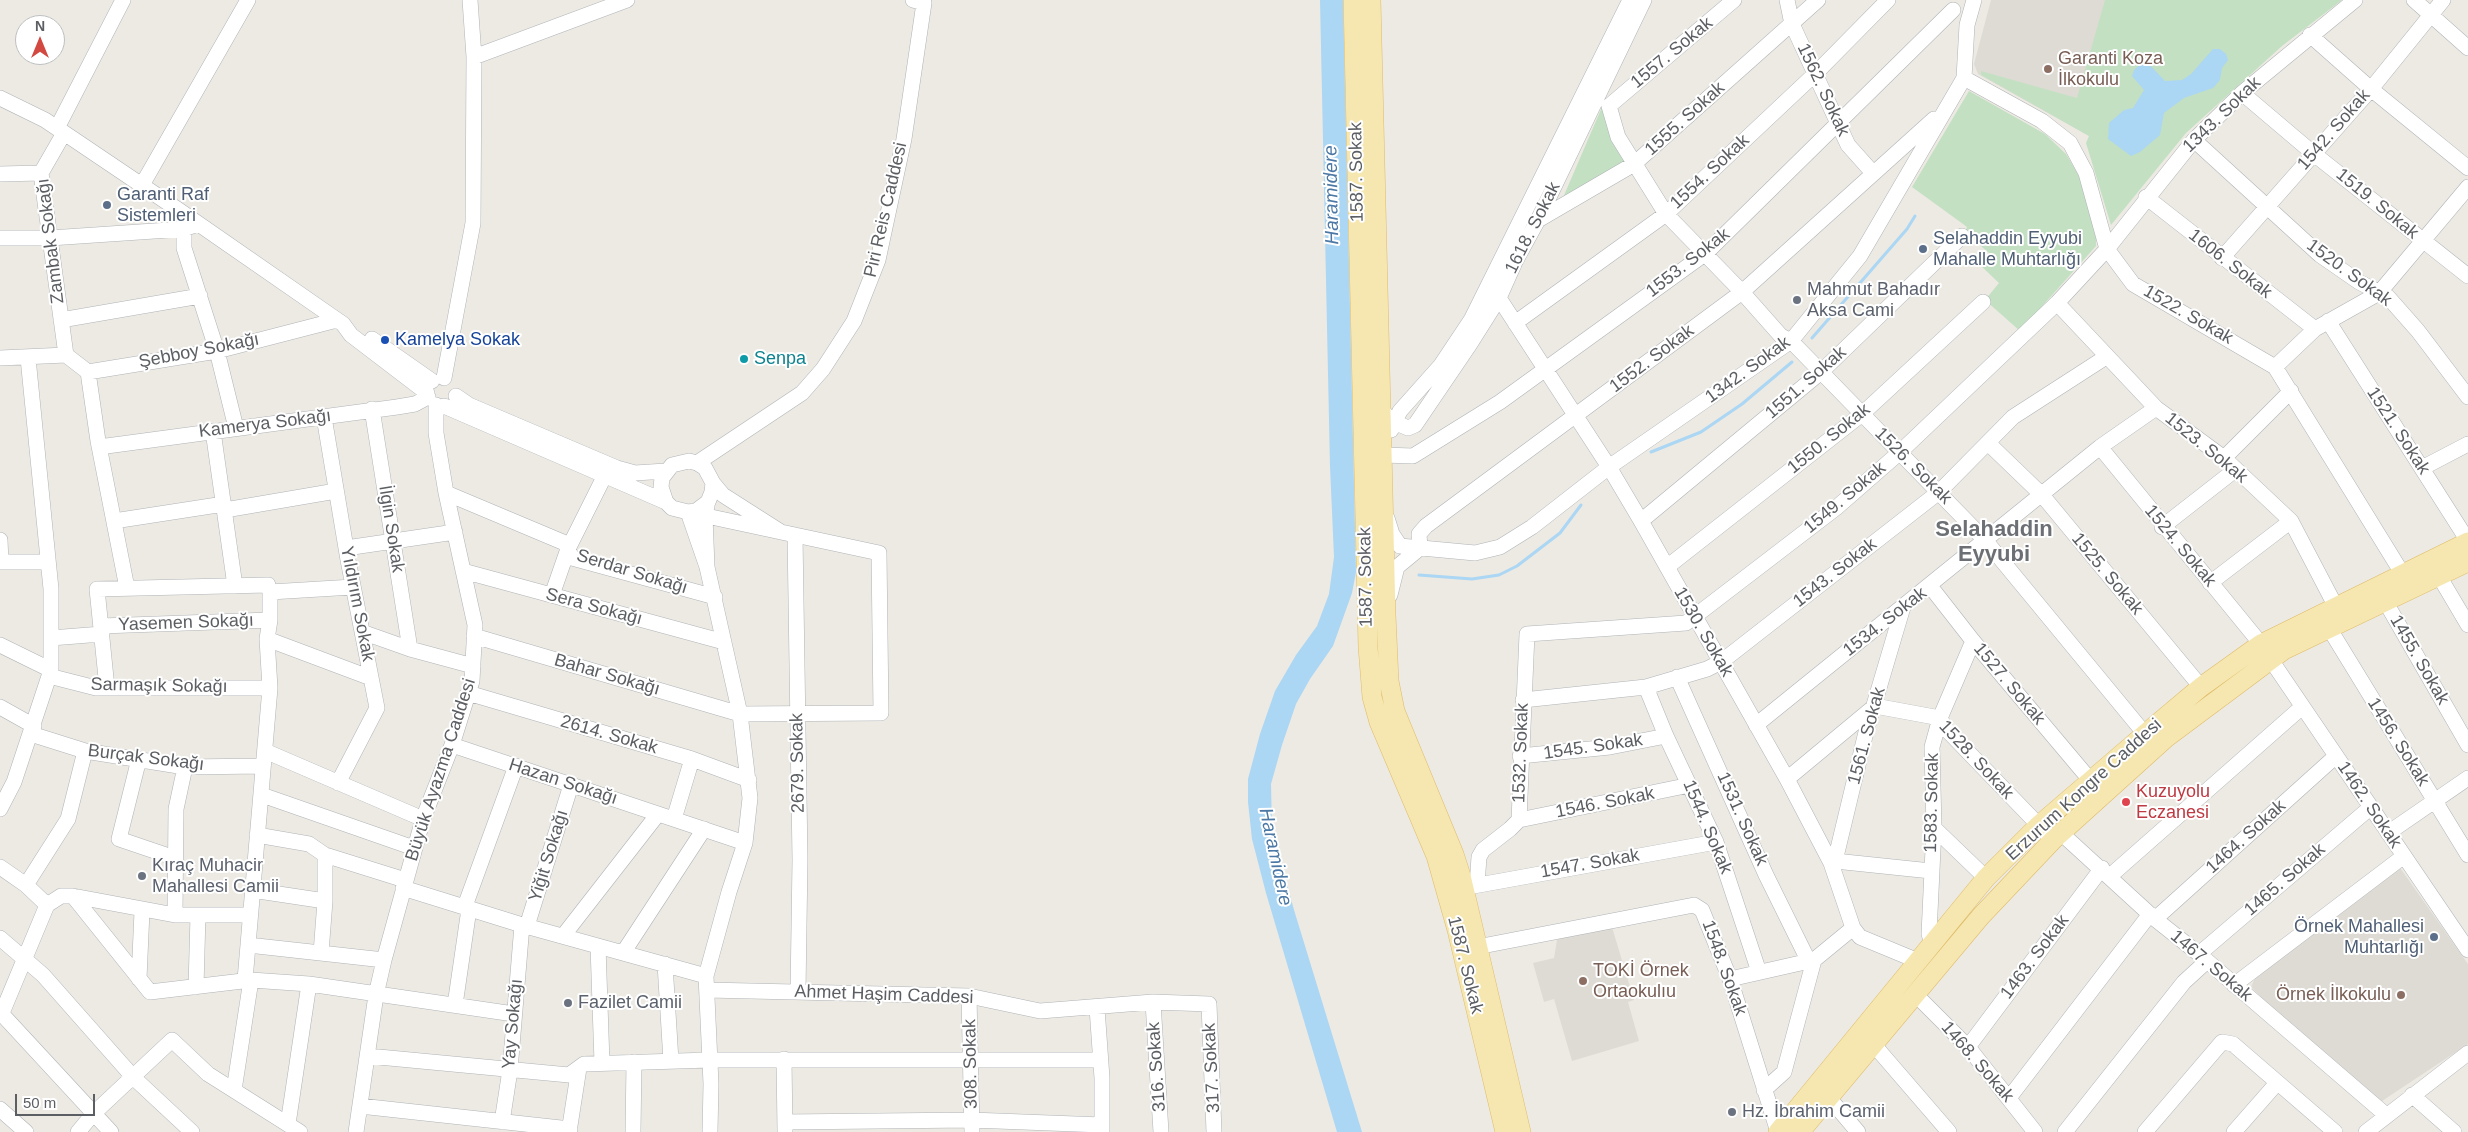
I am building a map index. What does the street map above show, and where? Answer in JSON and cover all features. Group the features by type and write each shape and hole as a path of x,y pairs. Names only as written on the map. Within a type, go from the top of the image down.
{"main road":[{"name":"1587. Sokak","path":"1353,0 1368,647 1372,697 1379,722 1436,856 1457,930 1504,1132"},
{"name":"1587. Sokak","path":"1371,0 1388,417 1383,455 1389,681 1395,712 1454,854 1470,886 1477,947 1521,1132"},
{"name":"Erzurum Kongre Caddesi","path":"1778,1132 1986,878 2038,826 2091,780 2202,687 2266,652 2336,607 2468,542"},
{"name":"Erzurum Kongre Caddesi","path":"1800,1132 1830,1099 1981,916 2057,837 2166,738 2266,652 2284,650 2468,562"}],"street":[{"name":"Zambak Sokağı","path":"66,355 41,173 124,0"},
{"path":"142,185 248,0"},
{"name":"Büyük Ayazma Caddesi","path":"356,1132 376,995 384,960 423,818 452,745 468,693 473,666 475,625 446,493 436,433 435,393 473,223 474,57 470,0"},
{"path":"474,57 627,0"},
{"name":"1618. Sokak","path":"1493,294 1630,0"},
{"name":"1618. Sokak","path":"1362,405 1408,428 1415,425 1538,220 1644,0"},
{"name":"1557. Sokak","path":"1609,106 1734,0"},
{"name":"1562. Sokak","path":"1787,0 1792,24 1848,145 1873,173"},
{"name":"1555. Sokak","path":"1538,220 1634,164 1818,0"},
{"name":"1554. Sokak","path":"1514,323 1666,214 1816,73 1888,0"},
{"name":"1342. Sokak","path":"1384,508 1392,534 1400,546 1475,553 1500,547 1532,527 1609,467 1791,341 1860,256 1964,78 1968,25 1974,0"},
{"name":"1343. Sokak","path":"2107,249 2146,197 2194,140 2242,93 2310,35 2355,0"},
{"path":"2414,0 2468,48"},
{"name":"1542. Sokak","path":"2222,258 2370,89 2443,0"},
{"name":"Piri Reis Caddesi","path":"698,463 802,393 824,369 854,321 878,260 904,139 919,1"},
{"path":"1948,5 1968,25"},
{"name":"1553. Sokak","path":"1383,455 1413,456 1500,402 1544,368 1706,254 1839,122 1948,5"},
{"path":"2310,35 2370,89 2468,168"},
{"name":"1522. Sokak","path":"1964,78 2042,121 2070,143 2086,173 2107,249 2133,284 2275,367 2402,574"},
{"name":"1519. Sokak","path":"2242,93 2314,154 2468,276"},
{"path":"0,98 61,130 142,185 191,226 340,322 351,335 435,393 452,403 456,396 454,384 435,393"},
{"name":"1526. Sokak","path":"1609,106 1618,137 1666,214 1742,292 1781,336 1791,341 1899,454 1985,540 2145,734"},
{"name":"1552. Sokak","path":"1420,548 1419,534 1426,526 1576,417 1742,292 1945,110"},
{"name":"1520. Sokak","path":"2194,140 2320,255 2388,297 2418,331 2468,397"},
{"path":"0,174 41,173"},
{"path":"2275,367 2321,325 2379,293 2424,242 2468,187"},
{"name":"1606. Sokak","path":"2146,197 2222,258 2321,325"},
{"path":"0,238 50,238 191,226"},
{"path":"191,226 184,248 217,351 236,428"},
{"name":"1551. Sokak","path":"1642,521 1821,372 1962,236"},
{"name":"1549. Sokak","path":"1527,634 1686,623 1836,508 1899,454 2057,304 2107,249"},
{"name":"1530. Sokak","path":"1493,294 1609,467 1642,521 1694,617 1833,862 1853,928"},
{"path":"61,320 200,296"},
{"name":"1550. Sokak","path":"1667,568 1862,414 1983,302"},
{"name":"1523. Sokak","path":"2057,304 2156,408 2224,458 2291,521 2336,607"},
{"name":"Şebboy Sokağı","path":"88,372 217,351 340,322"},
{"name":"1521. Sokak","path":"2321,325 2422,468 2468,542"},
{"path":"0,358 66,355 88,372 100,447 127,588"},
{"name":"1543. Sokak","path":"1523,700 1646,686 1720,662 1939,492 2013,416 2106,357"},
{"path":"0,809 6,785 32,730 50,673 51,638 48,562 28,358"},
{"path":"2224,458 2291,391"},
{"path":"435,393 605,475 666,502 672,508 688,512 706,509 788,533"},
{"name":"Kamerya Sokağı","path":"100,447 415,404 435,393"},
{"path":"456,396 469,404 618,468 635,473 666,471 680,461 698,463 705,468 713,483 723,495 737,505 788,533"},
{"name":"1534. Sokak","path":"1756,725 2100,448 2156,408"},
{"name":"İlgin Sokak","path":"372,409 410,649"},
{"name":"Yıldırım Sokak","path":"324,417 353,587 377,708 338,783"},
{"path":"214,430 235,586"},
{"name":"1525. Sokak","path":"1988,443 2042,495 2202,687"},
{"path":"2422,468 2468,444"},
{"name":"1524. Sokak","path":"2100,448 2162,527 2266,652"},
{"path":"1364,468 1383,455"},
{"path":"2162,527 2235,470"},
{"path":"666,471 661,487 666,502"},
{"path":"552,595 568,549 605,475"},
{"path":"708,567 706,509 713,483"},
{"path":"114,521 336,492"},
{"name":"Serdar Sokağı","path":"446,493 565,543 572,558 715,597"},
{"path":"688,512 708,567 715,597 740,714 750,798 745,843 729,892 706,983 710,1060 710,1132"},
{"path":"2210,583 2291,521"},
{"path":"346,548 455,532"},
{"name":"2679. Sokak","path":"788,533 798,713 800,860 798,992"},
{"name":"Bahar Sokağı","path":"474,636 740,714 881,713 879,553 788,533"},
{"path":"0,540 0,562 48,562"},
{"path":"1386,615 1398,567 1420,548"},
{"name":"Sera Sokağı","path":"463,571 724,642"},
{"path":"2439,576 2468,625"},
{"path":"107,688 98,589 268,585 270,592 270,620 267,639 270,688 250,915 248,980 234,1090"},
{"name":"1527. Sokak","path":"1930,586 1973,641 2091,780"},
{"path":"270,592 353,587"},
{"name":"1455. Sokak","path":"2385,601 2468,745"},
{"name":"1561. Sokak","path":"1833,862 1874,706 1903,607"},
{"name":"Yasemen Sokağı","path":"51,638 102,630 270,620"},
{"name":"1456. Sokak","path":"2329,628 2468,855"},
{"path":"362,632 410,649 473,666"},
{"name":"1532. Sokak","path":"1470,886 1483,850 1519,820 1520,756 1527,634"},
{"path":"267,639 371,678"},
{"name":"1583. Sokak","path":"1932,942 1929,934 1934,828 1932,747 1940,718 1973,641"},
{"name":"Sarmaşık Sokağı","path":"0,645 50,673 96,688 270,688"},
{"name":"1462. Sokak","path":"2266,652 2468,950"},
{"name":"1531. Sokak","path":"1677,677 1766,875 1811,960"},
{"name":"1544. Sokak","path":"1646,686 1666,736 1716,842 1758,972"},
{"name":"2614. Sokak","path":"468,693 692,759 749,780"},
{"path":"1787,779 1874,706"},
{"name":"1528. Sokak","path":"1874,706 1940,718 1946,729 2038,826 2057,837"},
{"name":"1463. Sokak","path":"1968,1047 2106,872 2302,706"},
{"name":"Burçak Sokağı","path":"0,707 32,730 84,751 185,767 264,759"},
{"name":"1545. Sokak","path":"1520,756 1610,747 1666,736"},
{"name":"Hazan Sokağı","path":"452,745 745,843"},
{"path":"26,885 68,819 84,751"},
{"name":"1464. Sokak","path":"2009,1098 2152,916 2336,756"},
{"path":"139,759 119,839 175,858"},
{"path":"264,759 338,783 423,818"},
{"path":"674,819 692,759"},
{"path":"455,1005 467,908 516,766"},
{"path":"175,915 176,809 185,767"},
{"path":"2388,833 2468,778"},
{"name":"Yiğit Sokağı","path":"524,926 571,785"},
{"name":"1546. Sokak","path":"1519,820 1690,786"},
{"path":"262,795 414,848"},
{"name":"1465. Sokak","path":"2065,1132 2203,957 2371,807"},
{"path":"563,936 658,814"},
{"path":"1934,828 1986,878"},
{"path":"623,953 704,829"},
{"name":"Ahmet Haşim Caddesi","path":"257,835 309,844 325,855 467,908 524,926 665,964 706,983 798,992 969,996 1040,1011 1097,1008 1153,1002 1209,1004"},
{"name":"1467. Sokak","path":"2057,837 2106,872 2152,916 2203,957 2386,1115"},
{"name":"1547. Sokak","path":"1470,886 1716,842"},
{"path":"321,953 325,901 325,855"},
{"path":"2234,985 2404,856"},
{"path":"1833,862 1931,871"},
{"path":"0,867 26,885 47,905"},
{"path":"252,890 325,901"},
{"path":"111,1132 1,1013 23,957 47,905 61,896 73,896 142,911 175,915 250,915"},
{"path":"73,896 150,992 248,980 309,984 514,1014"},
{"name":"1548. Sokak","path":"1477,947 1694,905 1702,910 1730,979 1778,1132"},
{"path":"139,979 142,911"},
{"path":"196,987 198,915"},
{"name":"Yay Sokağı","path":"502,1122 510,1070 524,926"},
{"path":"1730,979 1811,960 1853,928 1860,937 1918,961"},
{"path":"0,938 43,975 134,1078 192,1132"},
{"path":"248,945 384,960"},
{"path":"598,946 602,1063"},
{"path":"1764,1090 1784,1072 1811,960"},
{"path":"665,964 671,1061"},
{"path":"78,1132 94,1114 172,1040 208,1074 294,1128 309,984"},
{"name":"1468. Sokak","path":"1915,994 1968,1047 2035,1132"},
{"name":"308. Sokak","path":"969,996 972,1126"},
{"name":"316. Sokak","path":"1153,1002 1161,1132"},
{"name":"317. Sokak","path":"1209,1004 1214,1132"},
{"path":"784,1059 785,1127 972,1126 1102,1129 1097,1008"},
{"path":"2145,1132 2222,1042 2233,1044 2335,1132"},
{"path":"1874,1045 1948,1132"},
{"path":"2366,1132 2468,1053"},
{"path":"368,1056 569,1075 584,1064 634,1062 970,1058 1100,1060"},
{"path":"633,1132 634,1062"},
{"path":"360,1106 570,1131 579,1068"},
{"path":"2241,1130 2277,1083"},
{"path":"2412,1095 2454,1132"},
{"path":"1830,1099 1858,1132"},
{"path":"0,1109 19,1130"}],"shaded area":[{"name":"Garanti Koza İlkokulu","path":"1991,0 2153,0 2089,136 1978,74 1974,64"},
{"path":"2398,865 2468,964 2468,1044 2379,1103 2290,1026 2251,987 2261,965"},
{"name":"TOKİ Örnek Ortaokulıu","path":"1611,924 1634,1000 1628,1002 1639,1041 1572,1061 1554,999 1544,1002 1533,963 1554,958 1557,940 1563,935"}],"green space":[{"path":"2105,0 2342,0 2282,46 2186,133 2111,225 2086,143 2089,136 1981,75 1981,71 2077,98"},
{"path":"1969,91 2045,134 2066,154 2079,176 2096,235 2096,246 2020,331 1985,300 1999,283 1979,264 1989,253 1965,232 1967,227 1912,187"},
{"path":"1605,100 1627,161 1562,200"}],"water":[{"name":"Haramidere","path":"1320,0 1343,0 1356,572 1352,593 1333,646 1310,679 1296,704 1282,745 1271,784 1272,829 1294,910 1362,1132 1337,1132 1266,893 1252,839 1248,802 1248,779 1260,734 1275,691 1296,655 1317,626 1329,594 1334,557 1330,466"},
{"path":"2213,49 2220,49 2226,54 2228,60 2222,68 2220,80 2213,88 2184,98 2164,113 2160,135 2140,152 2131,156 2108,139 2109,123 2124,110 2133,108 2144,90 2132,76 2134,70 2145,60 2165,81 2182,80 2191,74"}],"waterway":[{"path":"1812,338 1907,229 1915,216"},
{"path":"1651,452 1701,432 1742,404 1792,362"},
{"path":"1419,575 1472,579 1499,575 1517,566 1560,533 1581,505"}],"place":[{"name":"Garanti Koza İlkokulu","path":"2048,69"},
{"name":"Garanti Raf Sistemleri","path":"107,205"},
{"name":"Selahaddin Eyyubi Mahalle Muhtarlığı","path":"1923,249"},
{"name":"Mahmut Bahadır Aksa Cami","path":"1797,300"},
{"name":"Kamelya Sokak","path":"385,340"},
{"name":"Senpa","path":"744,359"},
{"name":"Kuzuyolu Eczanesi","path":"2126,802"},
{"name":"Kıraç Muhacir Mahallesi Camii","path":"142,876"},
{"name":"Örnek Mahallesi Muhtarlığı","path":"2434,937"},
{"name":"TOKİ Örnek Ortaokulıu","path":"1583,981"},
{"name":"Örnek İlkokulu","path":"2401,995"},
{"name":"Fazilet Camii","path":"568,1003"},
{"name":"Hz. İbrahim Camii","path":"1732,1112"}],"district":[{"name":"Selahaddin Eyyubi","path":"1994,542"}]}
